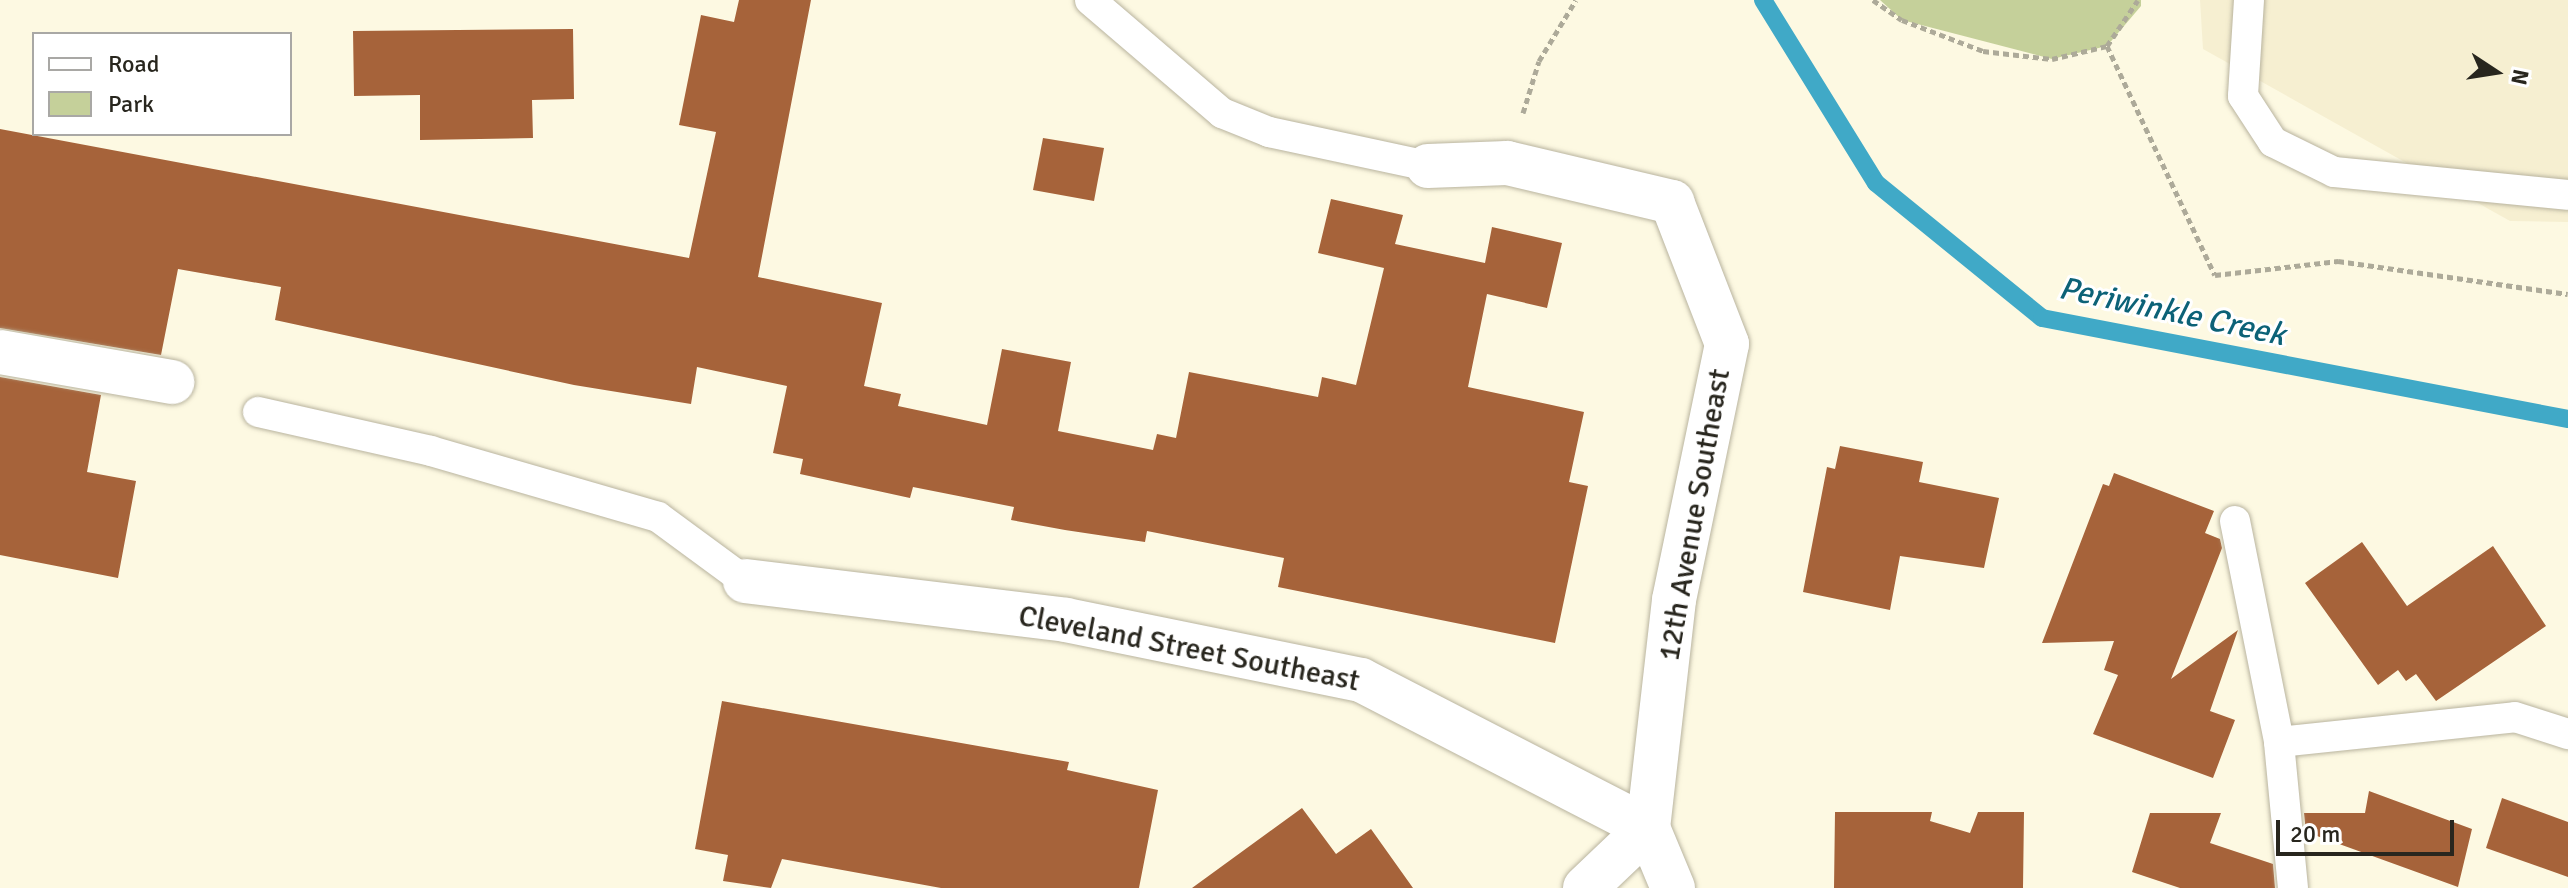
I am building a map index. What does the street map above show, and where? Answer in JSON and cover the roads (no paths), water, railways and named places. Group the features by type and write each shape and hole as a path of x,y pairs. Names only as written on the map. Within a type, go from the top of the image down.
{"street":[{"name":"12th Avenue Southeast","path":"1428,166 1507,163 1672,202 1727,344 1674,600 1648,828 1673,888"},
{"path":"0,352 172,382"},
{"name":"Cleveland Street Southeast","path":"745,581 1066,620 1361,680 1648,828"},
{"path":"1585,888 1648,828"}],"lane":[{"path":"1090,0 1222,113 1269,132 1428,166"},
{"path":"2249,0 2243,96 2273,142 2334,172 2568,195"},
{"path":"258,412 431,451 658,517 745,581"},
{"path":"2235,521 2279,742 2293,888"},
{"path":"2279,742 2515,717 2568,734"}],"waterway":[{"name":"Periwinkle Creek","path":"1763,0 1876,183 2042,318 2568,419"}]}
